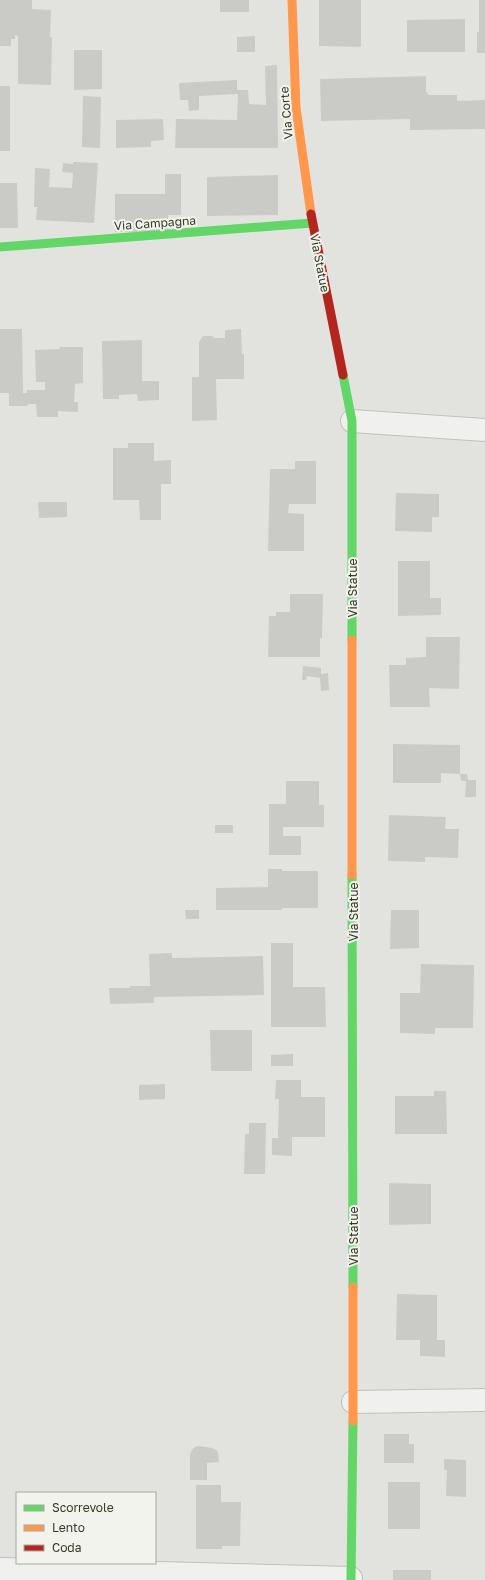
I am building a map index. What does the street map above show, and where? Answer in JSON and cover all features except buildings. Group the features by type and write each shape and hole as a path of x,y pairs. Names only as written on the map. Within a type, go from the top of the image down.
{"main road":[{"name":"Via Corte","path":"292,0 296,108 312,223"},
{"name":"Via Campagna","path":"0,247 312,223"},
{"name":"Via Statue","path":"312,223 352,421 353,1402 351,1579"}],"street":[{"path":"352,421 485,430"},
{"path":"353,1402 485,1400"},
{"name":"Via Statue","path":"0,1570 351,1579"}],"traffic: fast":[{"path":"0,247 312,223"},
{"path":"343,375 352,421 352,640"},
{"path":"352,875 353,1287"},
{"path":"351,1580 353,1421"}],"traffic: slow":[{"path":"292,0 296,108 311,214"},
{"path":"352,640 352,875"},
{"path":"353,1287 353,1421"}],"traffic: jam":[{"path":"311,214 343,375"}]}
